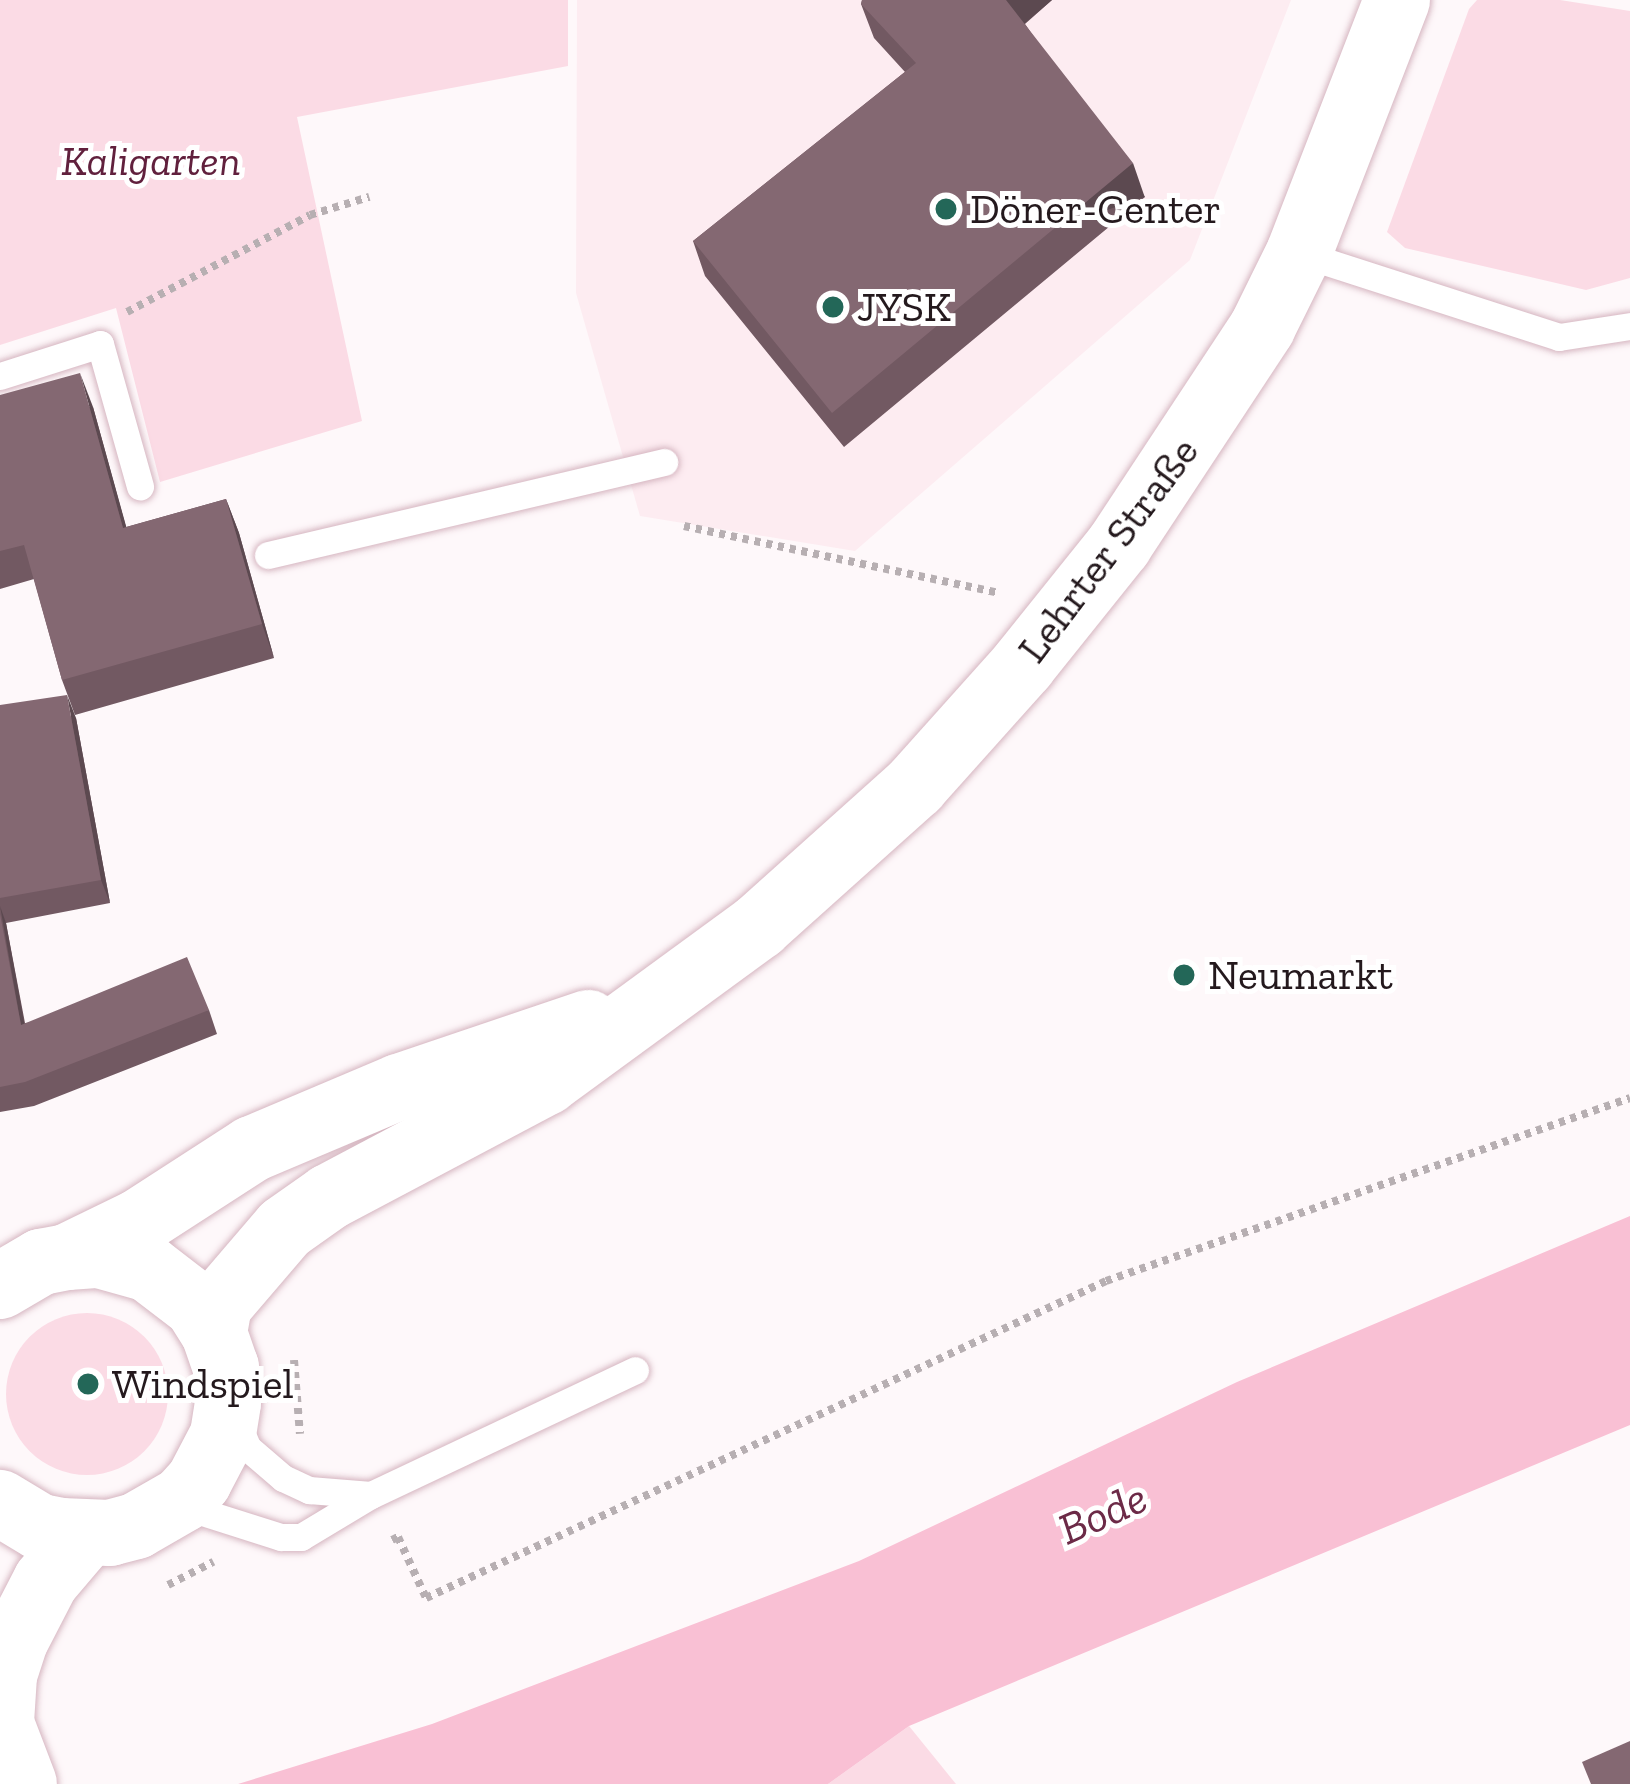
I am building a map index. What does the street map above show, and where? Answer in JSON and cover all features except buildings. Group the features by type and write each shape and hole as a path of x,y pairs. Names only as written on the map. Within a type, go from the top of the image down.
{"main road":[{"name":"Lehrter Straße","path":"214,1333 219,1305 285,1228 328,1197 546,1082 759,926 916,786 1023,665 1119,545 1200,429 1262,328 1299,253 1397,0"},
{"name":"Lehrter Straße","path":"0,1286 41,1262 67,1257 140,1222 252,1149 400,1087 670,993"},
{"path":"0,1503 40,1526 86,1534 136,1526 183,1499 212,1460 228,1403 226,1366 197,1306 149,1268 99,1256 67,1257"},
{"path":"11,1749 4,1675 16,1639 46,1581 86,1534"}],"lane":[{"path":"1299,253 1558,337 1630,326"},
{"path":"0,376 100,344 140,486"},
{"path":"268,555 664,462"},
{"path":"163,1513 202,1512 281,1537 301,1537 371,1495 635,1370"},
{"path":"228,1403 248,1448 283,1478 309,1490 371,1495"}],"path":[{"path":"100,344 128,312 310,215 369,197"},
{"path":"684,526 1019,597"},
{"path":"377,1546 398,1538 426,1598 1106,1281 1630,1098"},
{"path":"216,1561 236,1563"}],"shaded area":[{"path":"577,0 1291,0 1190,260 855,551 640,516 576,293"}],"green space":[{"name":"Kaligarten","path":"0,0 568,0 568,66 297,117 362,421 160,482 116,308 0,345"},
{"path":"1477,0 1560,0 1630,11 1630,278 1586,290 1405,248 1387,232 1469,9"},
{"path":"87,1313 118,1319 144,1337 162,1363 168,1394 162,1425 144,1451 118,1469 87,1475 56,1469 30,1451 12,1425 6,1394 12,1363 30,1337 56,1319"},
{"path":"909,1726 956,1784 828,1784"}],"water":[{"name":"Bode","path":"1630,1216 1630,1425 909,1726 828,1784 238,1784 432,1724 859,1561 1237,1382"}],"place":[{"name":"Döner-Center","path":"946,209"},
{"name":"JYSK","path":"833,307"},
{"name":"Neumarkt","path":"1184,975"},
{"name":"Windspiel","path":"88,1384"}]}
